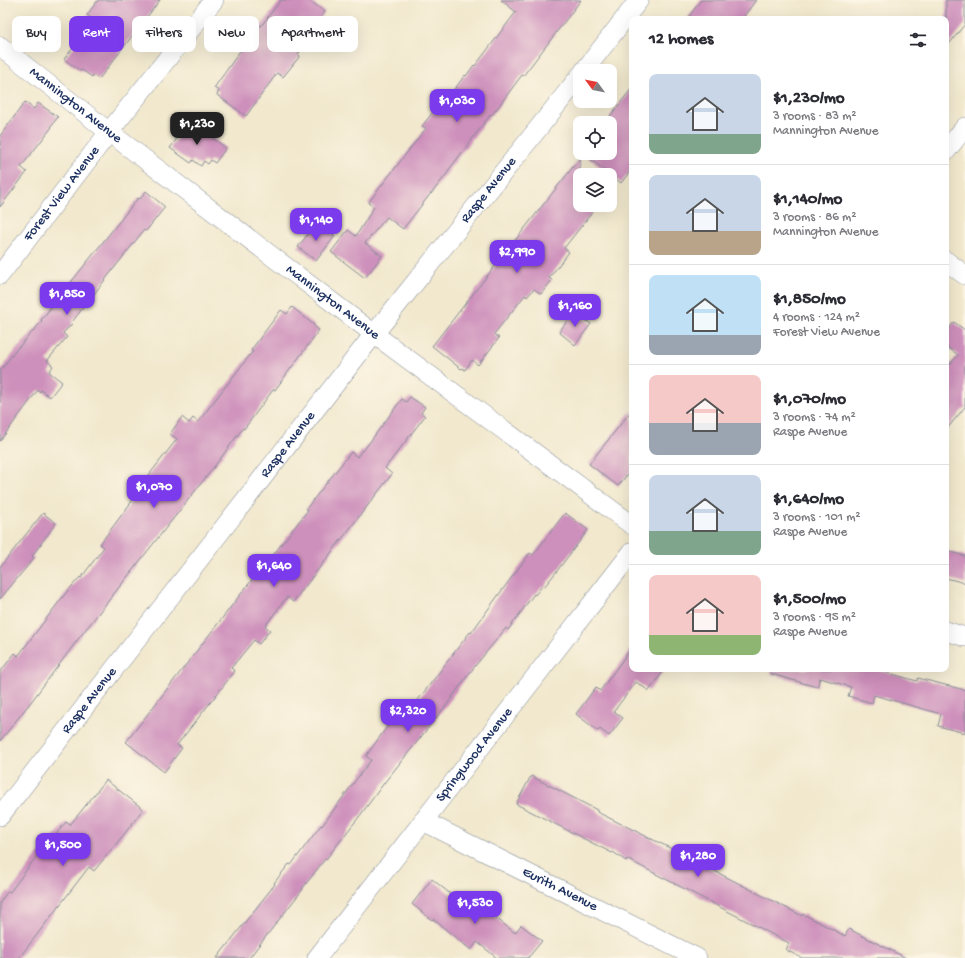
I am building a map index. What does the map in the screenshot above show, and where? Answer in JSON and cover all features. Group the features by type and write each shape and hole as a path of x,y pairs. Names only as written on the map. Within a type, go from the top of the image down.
{"street":[{"name":"Forest View Avenue","path":"0,275 109,132 214,0"},
{"path":"589,64 639,0"},
{"name":"Mannington Avenue","path":"0,46 109,132 374,334 629,523"},
{"name":"Raspe Avenue","path":"0,816 374,334 573,85"},
{"path":"949,147 965,127"},
{"path":"949,263 965,275"},
{"name":"Springwood Avenue","path":"317,958 629,556"},
{"path":"949,632 965,637"},
{"name":"Eurith Avenue","path":"423,821 697,958"}],"building":[{"path":"98,0 160,0 148,16 132,16 132,36 124,47 124,16 87,15"},
{"path":"281,0 309,0 325,12 322,16 269,16"},
{"path":"501,0 581,0 403,229 387,217 365,243 382,256 365,278 331,252 348,230 356,236 374,207 368,203 426,128 422,126 433,112 436,114 465,75 466,76 474,65 475,66 516,12"},
{"path":"701,0 756,0 744,16 689,16"},
{"path":"946,0 965,0 965,24 949,44 949,16 946,16"},
{"path":"267,18 267,52 300,52 298,54 300,56 283,77 277,73 246,116 217,95 219,91 214,88 239,52 259,52 259,27"},
{"path":"70,52 120,52 99,79 93,75 92,77 82,70 80,71 64,59"},
{"path":"629,92 629,173 621,183 617,180 617,168 602,168 591,160 617,160 617,116 610,116"},
{"path":"25,102 34,109 38,103 58,117 21,167 27,172 0,207 0,136"},
{"path":"190,121 226,148 215,163 211,160 208,164 204,161 201,166 193,160 191,163 170,148"},
{"path":"578,160 580,160 580,168 573,168 573,212 592,212 564,248 569,252 549,278 552,280 541,294 534,289 527,297 525,295 494,334 499,338 478,365 472,360 465,370 462,368 461,369 432,346"},
{"path":"146,191 165,207 146,231 144,230 72,322 73,323 63,333 67,337 47,361 53,366 49,372 62,382 50,397 41,390 40,392 38,390 0,441 0,371 19,346 42,321 41,320 138,198 140,199"},
{"path":"317,222 335,236 316,261 298,247"},
{"path":"292,307 319,330 275,390 273,390 244,429 243,428 0,741 0,672 15,653 18,656 65,594 80,577 81,578 104,547 100,544 147,481 145,480 177,439 170,434 182,417 189,423 193,418 198,422 253,351 251,350 281,310 287,314"},
{"path":"574,312 591,324 575,345 559,332"},
{"path":"954,322 965,330 965,407 949,426 949,366 958,355 949,348 949,329"},
{"path":"410,397 425,407 421,413 425,416 385,468 392,474 293,602 287,597 265,626 270,630 259,644 254,640 231,668 235,671 177,745 182,748 164,772 126,742 308,510 306,509 351,452 357,457 402,399 406,402"},
{"path":"629,414 629,473 618,486 589,464"},
{"path":"43,513 56,523 32,556 34,558 0,599 0,567"},
{"path":"565,513 588,530 557,571 544,587 542,586 535,595 534,594 508,630 506,628 475,666 453,697 384,783 249,958 217,958 289,864 291,865 321,825 322,826 371,760 366,756 389,724 388,723 401,708 408,713 470,632 471,633 530,553 533,555"},
{"path":"949,551 965,556 965,583 949,579"},
{"path":"629,651 629,672 663,672 649,691 636,682 614,711 623,718 609,736 600,729 598,731 576,714 596,687 600,691"},
{"path":"771,672 885,672 917,681 918,678 965,690 965,733 938,726 941,714 874,695 872,703 848,696 851,687 820,678 817,687 771,674"},
{"path":"531,776 597,810 597,812 802,916 803,914 845,936 849,929 906,958 802,958 786,950 789,943 627,859 626,861 613,852 612,853 516,804"},
{"path":"106,780 143,809 94,871 89,867 19,958 0,958 0,902 8,891 10,892 39,853 40,854 66,822 70,825"},
{"path":"432,879 470,910 476,902 515,933 521,925 542,941 528,958 497,958 477,942 471,950 412,904"}]}
